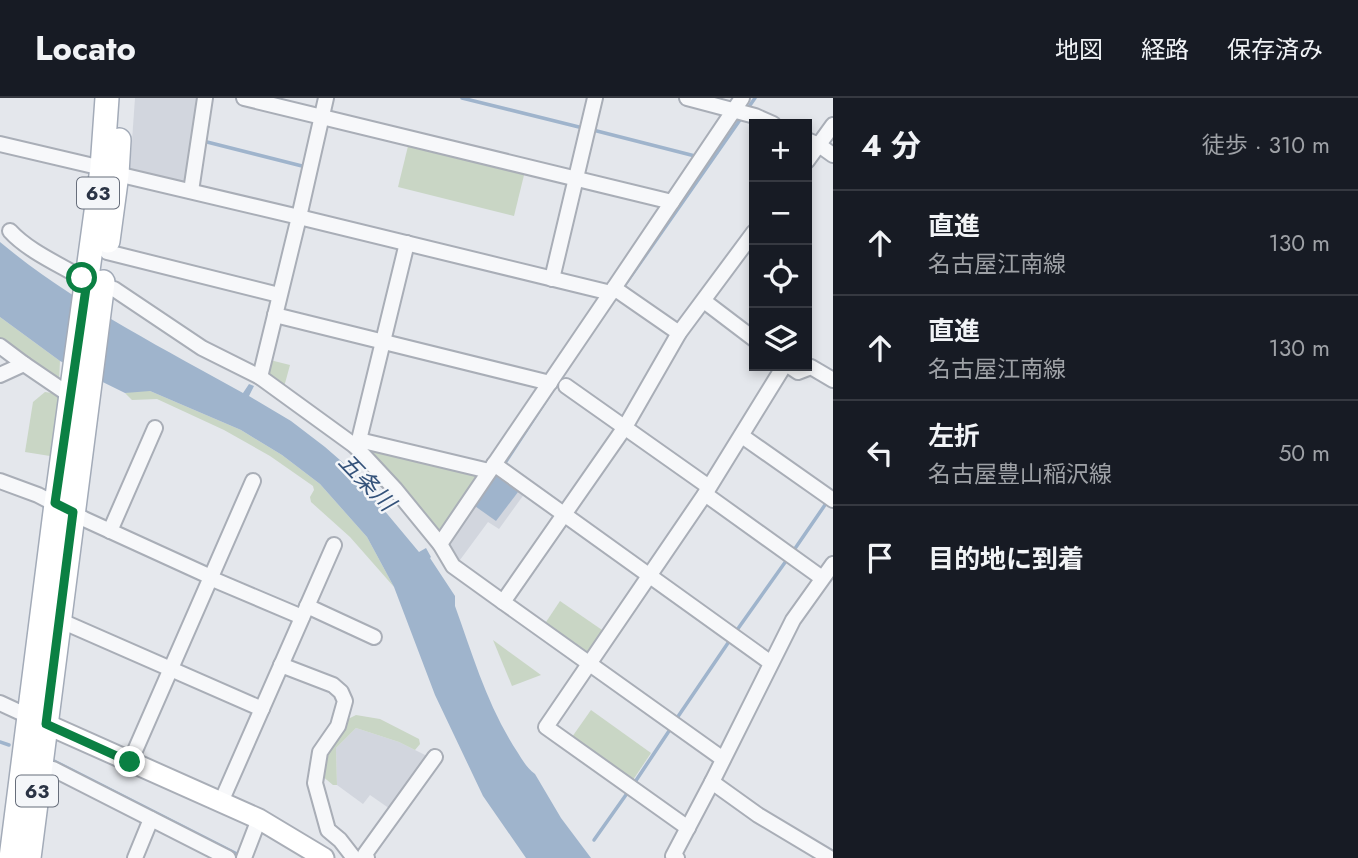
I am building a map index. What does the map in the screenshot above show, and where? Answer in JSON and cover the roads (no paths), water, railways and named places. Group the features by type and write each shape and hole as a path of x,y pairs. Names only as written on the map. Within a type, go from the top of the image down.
{"main road":[{"name":"63","path":"93,284 107,252 107,98"},
{"name":"63","path":"29,858 40,766 37,720 78,390 122,98"},
{"name":"63","path":"11,858 59,620 64,508"},
{"path":"37,720 259,819 324,858"}],"street":[{"path":"191,191 205,98"},
{"path":"244,98 672,202"},
{"path":"260,377 326,98"},
{"path":"552,279 595,98"},
{"path":"687,98 741,108 764,119"},
{"path":"440,544 496,469 550,383 617,292 672,202 741,108"},
{"path":"833,125 813,142 833,155"},
{"path":"0,144 552,279 617,292 679,333"},
{"path":"5,227 24,244 202,348 260,377 357,443 440,544 453,566 723,760"},
{"path":"503,602 625,428 679,333 749,239"},
{"path":"357,443 407,243"},
{"path":"107,252 279,295"},
{"path":"704,301 749,335"},
{"path":"275,316 550,383"},
{"path":"0,345 24,364 78,390"},
{"path":"0,375 24,364"},
{"path":"812,368 833,380"},
{"path":"688,828 546,727 707,490 781,371"},
{"path":"566,386 822,579"},
{"path":"110,531 155,428"},
{"path":"742,436 833,500"},
{"path":"357,443 496,469 564,514 771,663"},
{"path":"0,481 14,485 211,577 374,637"},
{"path":"130,762 253,481"},
{"path":"221,802 334,545"},
{"path":"677,858 673,856 793,621 833,564"},
{"path":"59,620 262,709"},
{"path":"281,665 333,685 341,692 345,701 338,726 320,752 314,783 328,830 354,858"},
{"path":"0,703 37,720"},
{"path":"367,858 365,855 435,757"},
{"path":"40,766 53,769 228,858"},
{"path":"712,782 758,815 830,858"},
{"path":"135,858 150,819"},
{"path":"248,856 259,819"}],"water":[{"path":"0,242 57,285 149,341 243,393 249,384 254,386 249,396 291,421 325,447 348,467 419,552 426,548 455,596 455,606 475,663 507,736 591,858 526,858 483,796 435,695 394,587 367,537 320,484 282,455 241,430 150,391 125,393 60,361 0,317"},
{"path":"494,474 518,492 496,521 472,504"}],"waterway":[{"path":"462,98 583,128"},
{"path":"746,111 755,98"},
{"path":"622,289 742,117"},
{"path":"593,130 695,156"},
{"path":"207,142 302,166"},
{"path":"503,466 566,370"},
{"path":"794,550 827,502"},
{"path":"737,630 786,561"},
{"path":"677,718 730,640"},
{"path":"635,782 671,728"},
{"path":"0,742 9,745"},
{"path":"54,761 239,855"},
{"path":"594,840 628,792"}],"water label":[{"name":"五条川","path":"367,482"}]}
